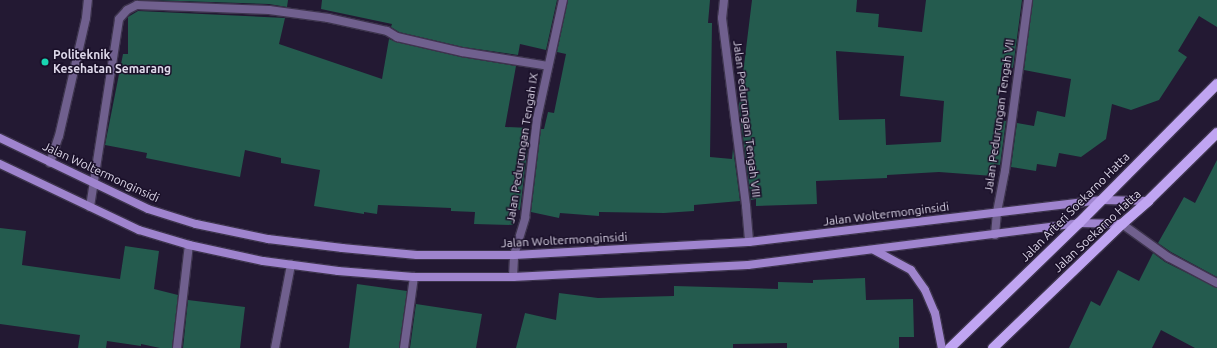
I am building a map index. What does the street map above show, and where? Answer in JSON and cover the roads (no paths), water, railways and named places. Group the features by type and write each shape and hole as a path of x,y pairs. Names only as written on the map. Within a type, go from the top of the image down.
{"main road":[{"name":"Jalan Arteri Soekarno Hatta","path":"950,348 1079,223 1217,84"},
{"name":"Jalan Soekarno Hatta","path":"993,348 1122,224 1148,202 1217,133"},
{"name":"Jalan Woltermonginsidi","path":"0,138 148,209 196,224 268,238 342,248 417,255 514,254 749,242 1102,200 1148,202"},
{"path":"0,164 139,230 189,246 338,271 414,277 513,277 748,264 874,250 1079,223 1122,224"},
{"path":"874,250 911,270 925,290 935,313 942,348"}],"street":[{"path":"50,163 59,136 86,18 88,0"},
{"name":"Jalan Pedurungan Tengah IX","path":"513,277 514,254 525,218 537,119 563,0"},
{"name":"Jalan Pedurungan Tengah VIII","path":"724,0 722,18 746,206 749,242"},
{"name":"Jalan Pedurungan Tengah VII","path":"995,235 997,212 1005,171 1028,0"},
{"path":"90,207 119,19 127,10 137,5 269,10 328,18 386,31 397,37 462,52 548,66"},
{"path":"1122,224 1168,257 1217,283"},
{"path":"177,348 189,246"},
{"path":"275,348 291,264"},
{"path":"404,348 414,277"}],"place":[{"name":"Politeknik Kesehatan Semarang","path":"45,62"}]}
